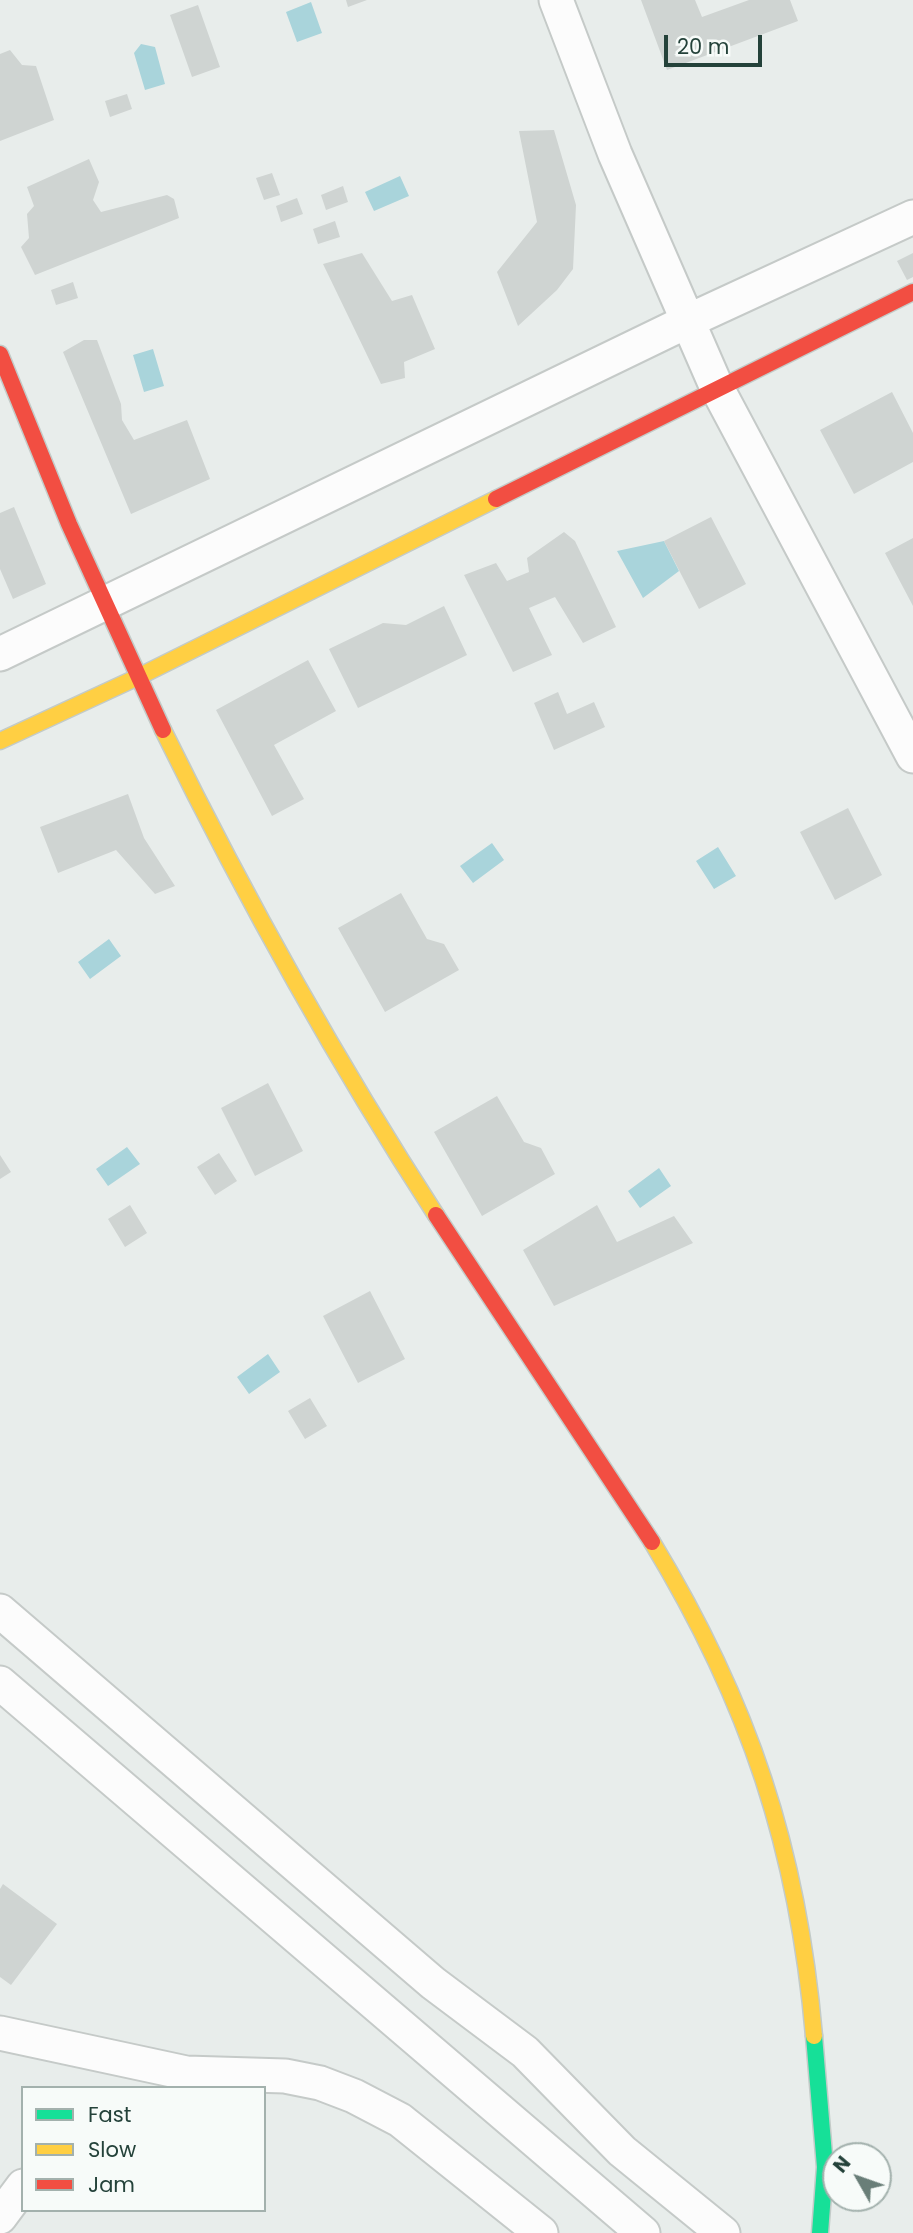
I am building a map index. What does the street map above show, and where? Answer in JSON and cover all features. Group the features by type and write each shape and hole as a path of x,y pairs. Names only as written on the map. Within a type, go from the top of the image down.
{"street":[{"path":"556,0 615,154 717,388 913,756"},
{"path":"0,654 688,321 913,217"},
{"path":"0,741 138,677 913,292"},
{"path":"0,354 104,604 233,868 316,1019 455,1243 606,1468 664,1562 716,1659 744,1720 772,1799 799,1927 813,2011 824,2163 820,2233"},
{"path":"0,1611 433,1983 525,2052 622,2151 723,2233"},
{"path":"0,1683 643,2233"},
{"path":"0,2034 187,2073 285,2076 320,2083 354,2095 400,2120 526,2228"},
{"path":"156,2086 187,2073"},
{"path":"0,2217 21,2189"}],"water":[{"path":"311,2 322,33 297,42 286,12"},
{"path":"141,44 155,47 165,84 145,90 134,53"},
{"path":"400,176 409,196 374,211 365,192"},
{"path":"153,349 164,386 144,392 133,355"},
{"path":"664,541 679,571 643,598 617,551"},
{"path":"492,843 504,860 473,883 460,866"},
{"path":"718,847 736,876 714,889 696,861"},
{"path":"109,939 121,956 90,979 78,962"},
{"path":"127,1147 140,1164 108,1186 96,1169"},
{"path":"659,1168 671,1186 640,1208 628,1191"},
{"path":"268,1354 280,1372 249,1394 237,1377"}],"building":[{"path":"346,0 367,0 348,7"},
{"path":"641,0 695,0 702,17 749,0 790,0 798,21 667,70"},
{"path":"198,5 220,67 192,77 170,15"},
{"path":"10,50 22,65 36,66 54,120 0,141 0,54"},
{"path":"127,94 132,109 110,117 105,101"},
{"path":"554,130 576,205 573,269 557,290 518,326 497,272 537,222 519,131"},
{"path":"89,159 99,182 93,200 101,212 167,195 174,199 179,218 35,275 21,247 29,238 27,214 34,206 27,187"},
{"path":"272,173 280,195 264,200 256,178"},
{"path":"343,186 348,202 326,210 321,195"},
{"path":"297,198 303,214 281,222 276,206"},
{"path":"335,221 340,237 318,244 313,229"},
{"path":"362,253 392,301 412,295 435,349 404,362 405,378 381,384 323,264"},
{"path":"913,253 913,277 907,280 897,261"},
{"path":"73,282 78,298 56,305 51,290"},
{"path":"84,340 97,340 121,404 122,420 134,440 187,420 210,479 131,514 63,352"},
{"path":"892,392 913,433 913,462 854,494 820,430"},
{"path":"14,507 46,584 13,599 0,569 0,513"},
{"path":"711,517 746,584 699,609 664,541"},
{"path":"564,532 575,541 616,627 583,643 555,597 529,608 552,655 513,672 464,575 496,563 507,581 529,572 527,558"},
{"path":"913,538 913,606 885,553"},
{"path":"444,606 467,655 358,708 329,649 383,623 406,625"},
{"path":"308,660 336,711 274,745 304,799 272,816 216,710"},
{"path":"558,692 567,714 594,702 605,727 554,750 534,703"},
{"path":"128,794 144,838 175,886 155,894 116,850 58,873 40,827"},
{"path":"848,808 882,875 835,900 800,832"},
{"path":"401,893 427,939 444,944 459,970 385,1012 338,928"},
{"path":"268,1083 303,1151 255,1176 221,1108"},
{"path":"497,1096 524,1142 541,1148 555,1174 482,1216 434,1132"},
{"path":"219,1153 237,1181 215,1195 197,1167"},
{"path":"0,1155 11,1172 0,1179"},
{"path":"130,1205 147,1233 125,1247 108,1219"},
{"path":"597,1205 617,1242 674,1216 693,1243 554,1306 523,1250"},
{"path":"370,1291 405,1359 358,1383 323,1316"},
{"path":"310,1398 327,1426 305,1439 288,1411"},
{"path":"3,1884 57,1924 11,1985 0,1977 0,1889"}],"traffic: fast":[{"path":"814,2036 825,2167 820,2233"}],"traffic: slow":[{"path":"0,741 138,677 496,499"},
{"path":"163,730 292,977 362,1097 436,1215"},
{"path":"652,1542 716,1661 742,1720 763,1779 796,1903 814,2036"}],"traffic: jam":[{"path":"496,499 913,292"},
{"path":"0,354 69,524 163,730"},
{"path":"436,1215 652,1542"}]}
